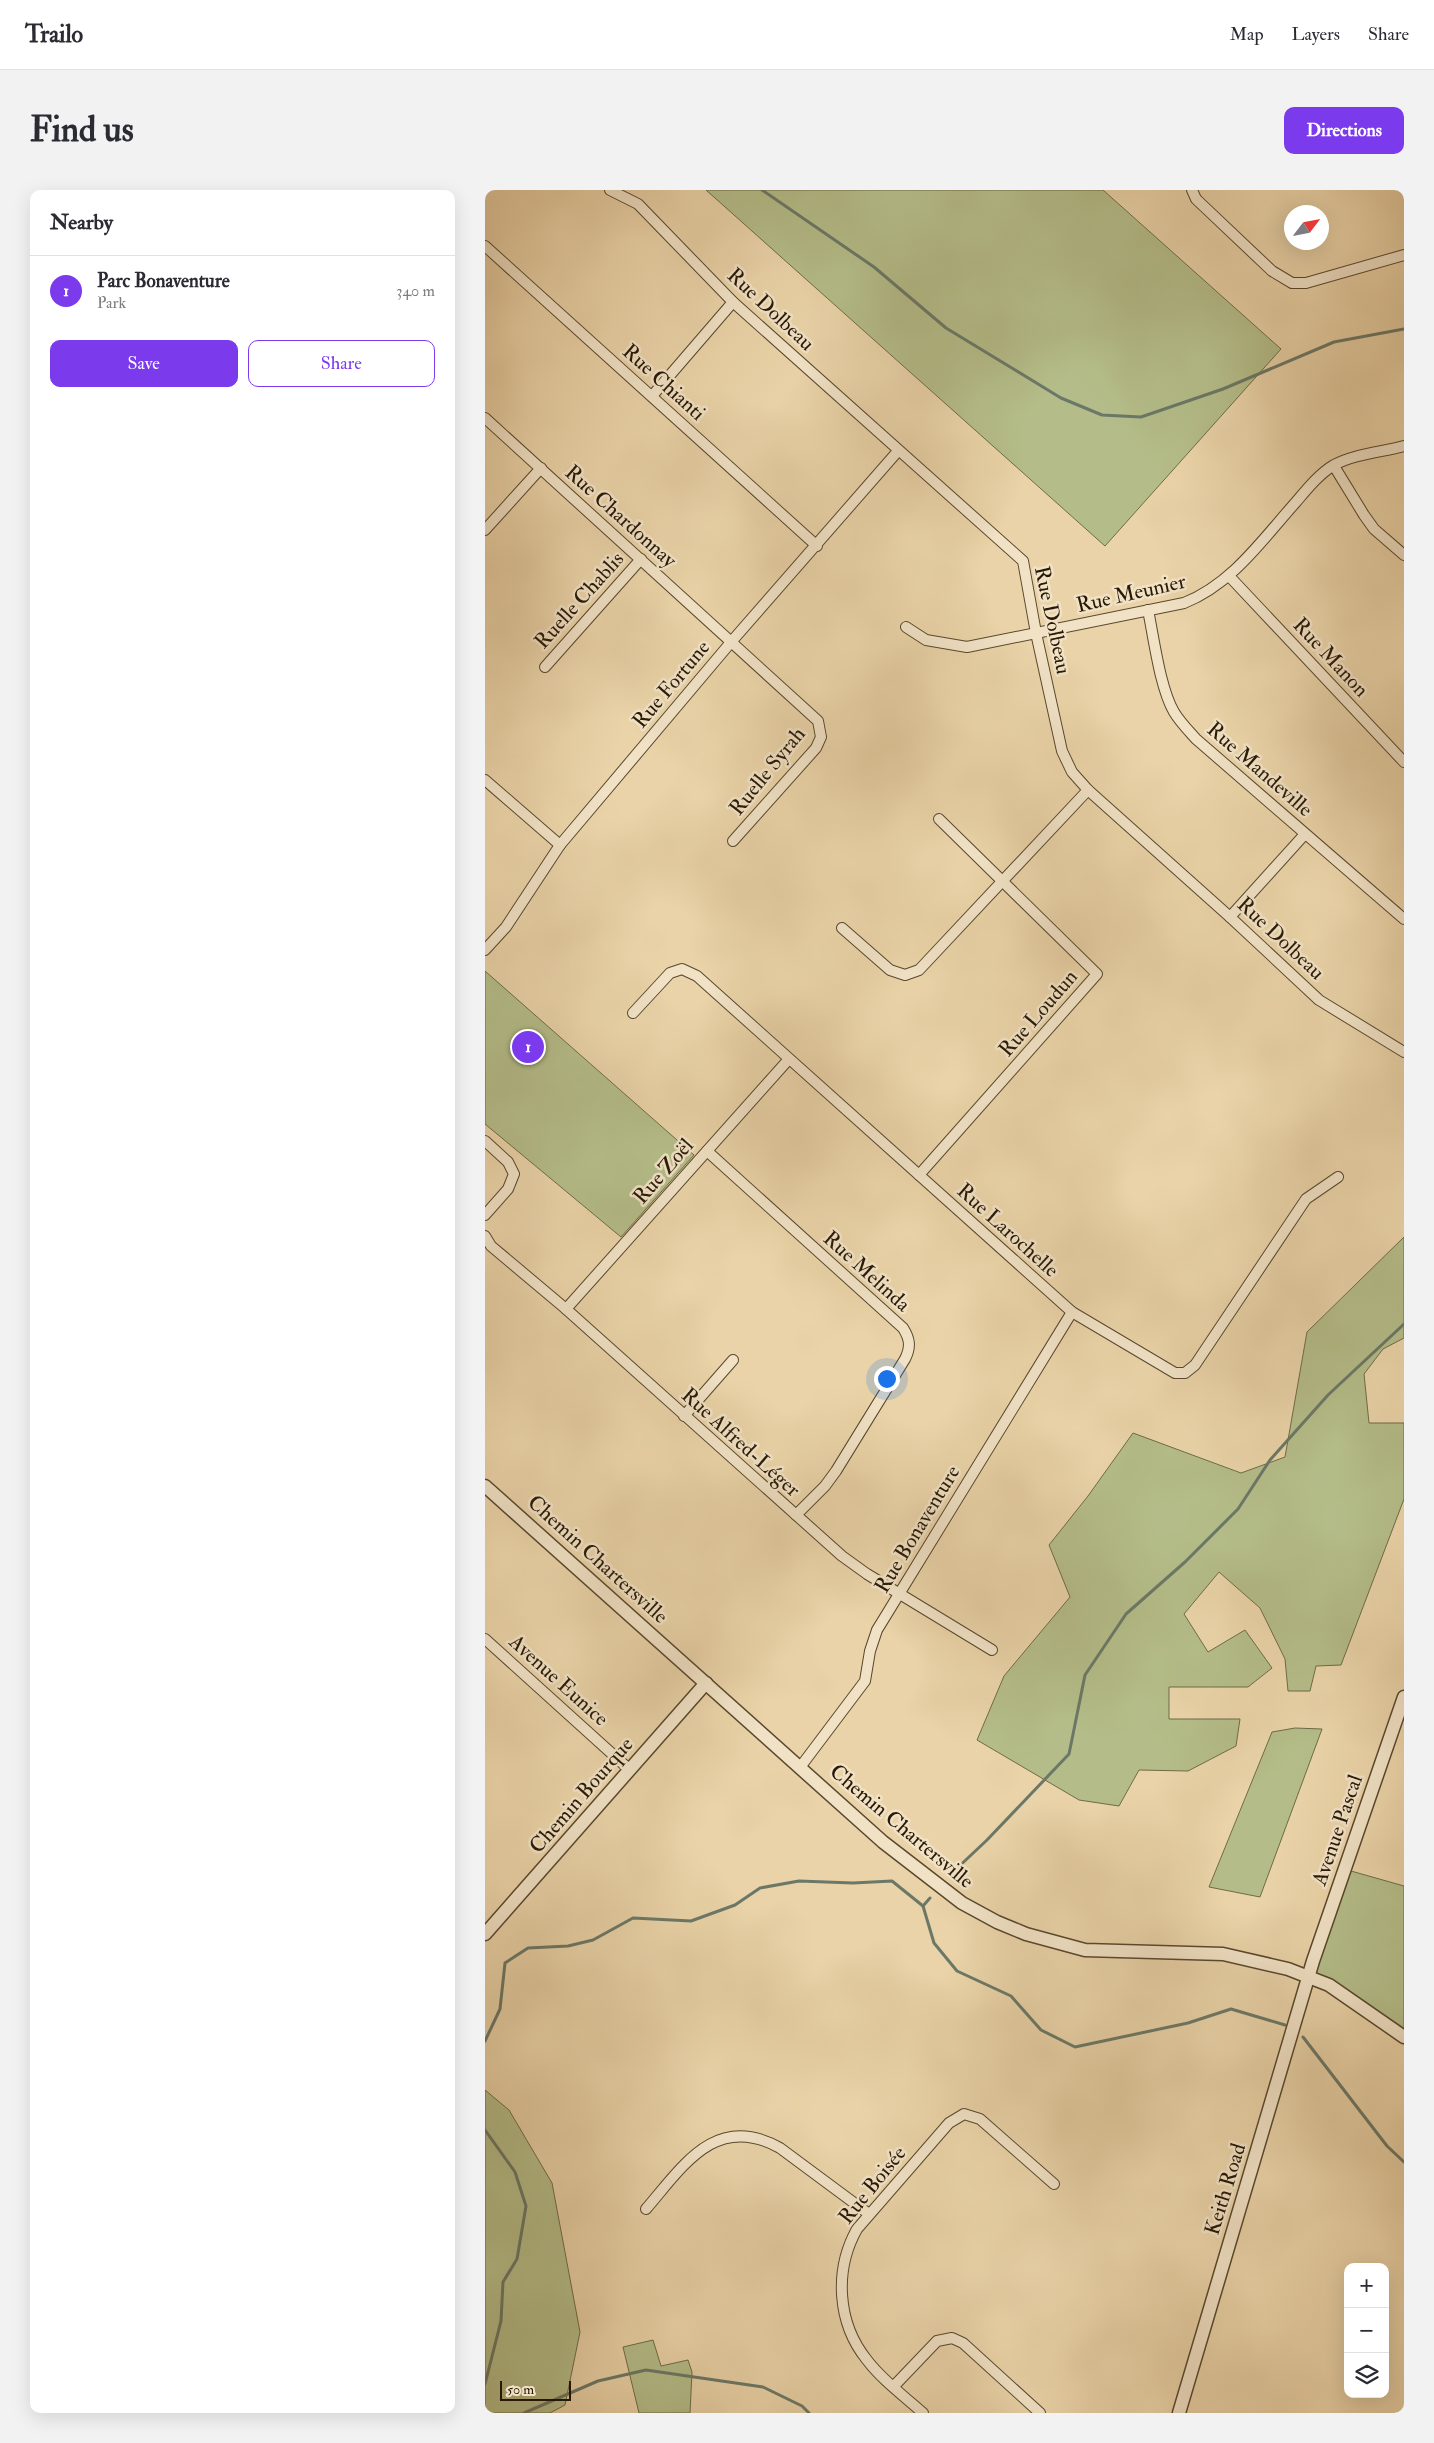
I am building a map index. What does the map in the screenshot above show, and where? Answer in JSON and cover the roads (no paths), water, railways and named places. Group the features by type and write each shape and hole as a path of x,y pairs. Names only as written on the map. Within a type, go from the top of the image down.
{"street":[{"name":"Rue Dolbeau","path":"611,190 638,204 733,302 1023,561 1036,633 1062,751 1072,772 1088,790 1230,917 1319,1000 1404,1052"},
{"path":"1192,190 1196,198 1272,271 1292,283 1306,283 1404,254"},
{"name":"Rue Chianti","path":"485,246 817,546"},
{"path":"652,396 733,302"},
{"name":"Rue Chardonnay","path":"485,418 731,641"},
{"name":"Rue Meunier","path":"906,627 926,640 967,647 1184,603 1205,595 1230,576 1317,479 1334,466 1349,459 1404,446"},
{"name":"Rue Fortune","path":"485,950 506,926 560,845 731,641 817,546 898,451"},
{"path":"1334,466 1374,528 1404,555"},
{"path":"485,530 541,468"},
{"name":"Ruelle Chablis","path":"545,666 641,559"},
{"name":"Rue Manon","path":"1230,576 1404,762"},
{"name":"Rue Mandeville","path":"1148,610 1167,696 1174,711 1196,739 1404,919"},
{"name":"Ruelle Syrah","path":"731,641 815,717 821,732 816,748 733,841"},
{"path":"485,780 560,845"},
{"path":"842,928 890,970 905,975 912,973 925,965 1088,790"},
{"path":"939,819 1002,882"},
{"path":"1230,917 1305,834"},
{"name":"Rue Loudun","path":"919,1176 1097,974 1002,882"},
{"name":"Rue Larochelle","path":"633,1013 670,973 682,969 697,976 1072,1312 1171,1371 1185,1373 1195,1365 1306,1199 1338,1177"},
{"name":"Rue Zoël","path":"566,1309 789,1058"},
{"path":"485,1141 508,1162 514,1174 508,1189 485,1214"},
{"name":"Rue Melinda","path":"707,1151 903,1328 909,1340 905,1359 836,1471 825,1486 795,1515"},
{"name":"Rue Alfred-Léger","path":"485,1236 491,1246 566,1309 795,1515 853,1564 992,1650"},
{"name":"Rue Bonaventure","path":"801,1766 865,1681 870,1651 877,1630 1072,1312"},
{"path":"684,1416 733,1360"},
{"name":"Chemin Chartersville","path":"485,1486 801,1766 883,1842 933,1882 976,1912 1012,1929 1085,1950 1223,1954 1309,1976 1329,1985 1404,2037"},
{"name":"Avenue Eunice","path":"485,1639 630,1770"},
{"name":"Chemin Bourque","path":"485,1934 706,1683"},
{"name":"Avenue Pascal","path":"1309,1976 1404,1697"},
{"name":"Keith Road","path":"1179,2413 1309,1976"},
{"name":"Rue Boisée","path":"923,2413 875,2369 860,2350 848,2324 843,2303 842,2277 847,2251 857,2229 949,2123 964,2114 980,2119 1054,2184"},
{"path":"646,2209 694,2154 711,2143 732,2137 744,2136 768,2142 780,2148 869,2214"},
{"path":"894,2386 937,2341 952,2338 963,2343 1040,2413"}],"waterway":[{"path":"762,190 874,267 946,328 1061,398 1102,415 1141,417 1223,389 1334,342 1404,329"},
{"path":"952,1873 987,1840 1069,1754 1085,1675 1126,1614 1185,1562 1238,1509 1270,1460 1328,1395 1404,1324"},
{"path":"485,2041 500,2009 505,1963 528,1948 568,1946 593,1940 633,1918 691,1921 735,1905 760,1888 799,1881 853,1883 892,1881 923,1906 934,1943 957,1971 1011,1996 1041,2030 1075,2047 1188,2023 1231,2009 1285,2025"},
{"path":"923,1906 930,1898"},
{"path":"1303,2037 1387,2146 1404,2162"},
{"path":"485,2130 515,2172 526,2206 517,2259 503,2282 501,2321 485,2384"},
{"path":"524,2413 598,2381 646,2370 763,2387 802,2406 809,2413"}],"place":[{"name":"Parc Bonaventure","path":"528,1047"}]}
